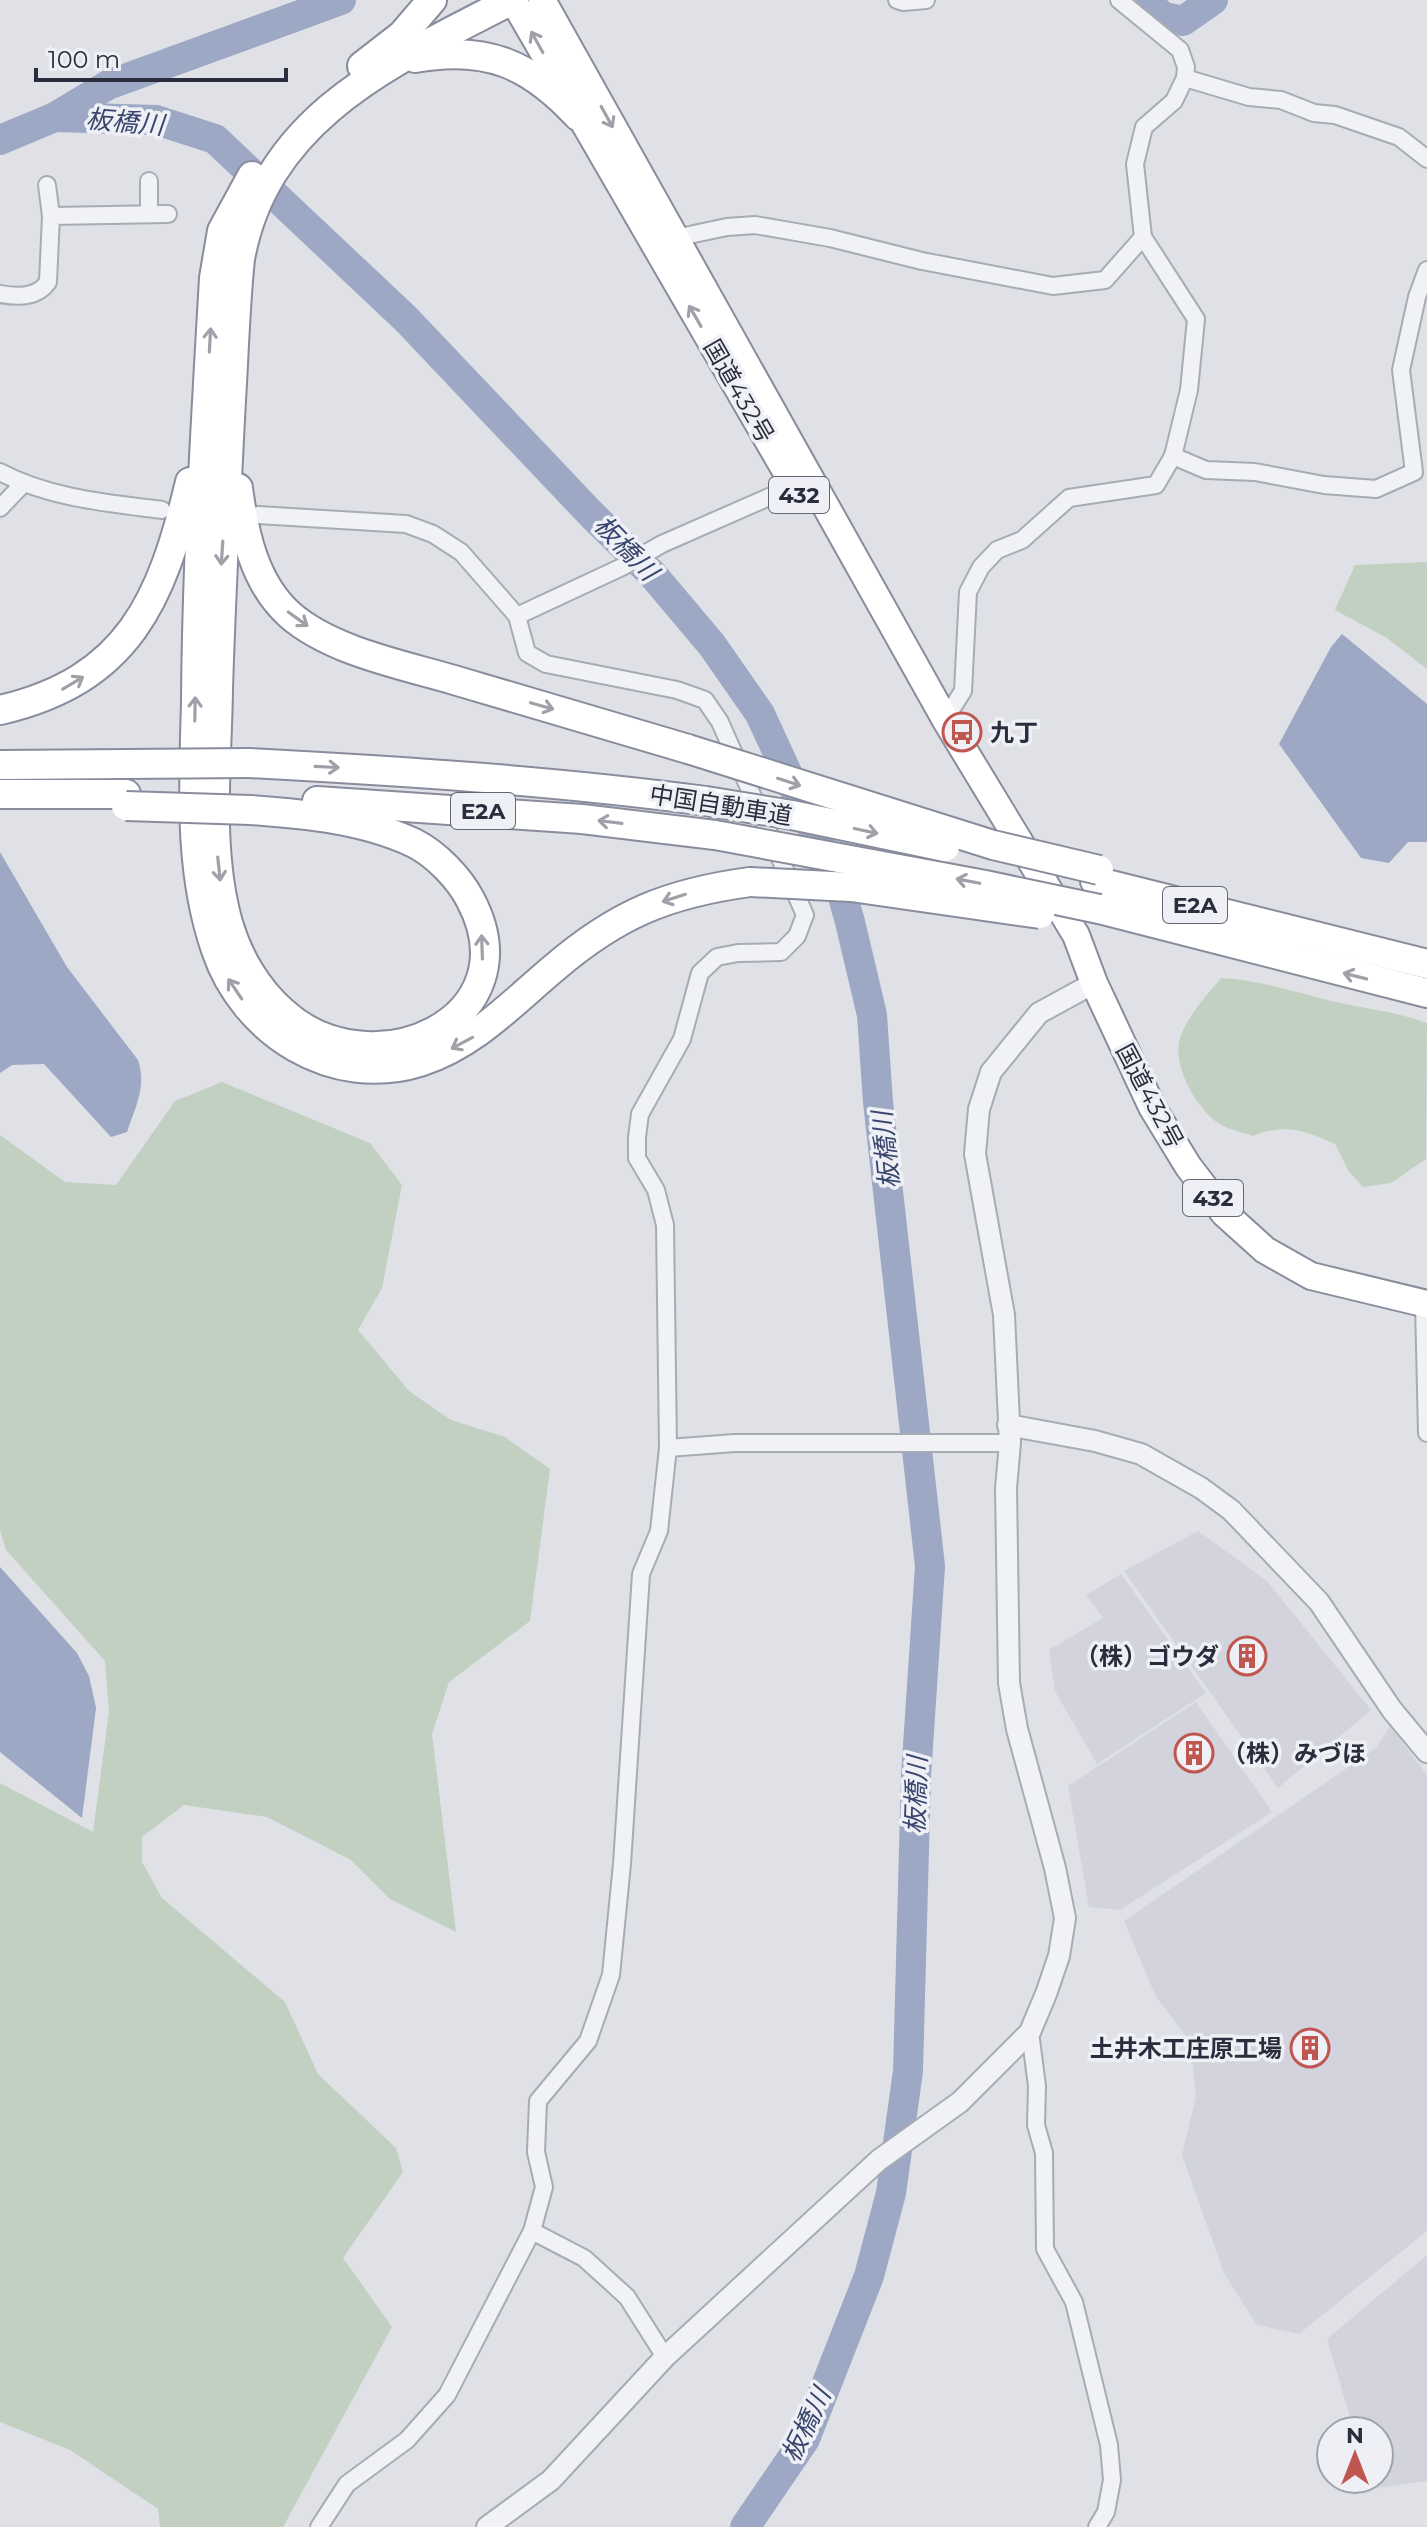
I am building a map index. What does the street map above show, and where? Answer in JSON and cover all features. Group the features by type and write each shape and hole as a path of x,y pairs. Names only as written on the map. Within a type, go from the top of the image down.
{"highway":[{"path":"383,60 432,0"},
{"path":"383,60 477,0"},
{"path":"250,804 341,820 416,844 441,863 463,886 478,914 484,944 482,971 473,995 459,1014 439,1030 399,1044 359,1047 331,1041 308,1031 285,1015 252,977 238,952 228,923 215,832 221,574 214,278 217,253 236,226 269,163 279,136 323,92 383,60 513,0"},
{"name":"国道432号","path":"513,0 927,721 1094,983"},
{"name":"国道432号","path":"542,0 945,719 1076,935 1094,983 1152,1107 1188,1166 1224,1213 1265,1250 1311,1276 1426,1304"},
{"path":"383,60 433,55 480,55 501,60 540,79 557,92 578,116"},
{"path":"0,710 66,688 120,647 140,621 161,583 218,419"},
{"path":"218,419 238,490 249,550 259,572 290,615 339,643 1097,875"},
{"path":"218,419 197,625 195,857 200,892 217,953 230,984 273,1033 300,1051 328,1063 389,1069 419,1062 476,1035 564,959 624,917 671,898 707,888 750,882 851,887 1100,916"},
{"name":"中国自動車道","path":"0,765 249,763 479,776 587,785 706,801 1097,875 1427,964"},
{"name":"中国自動車道","path":"0,794 250,804 434,807 582,819 715,835 938,876 1427,993"},
{"path":"0,803 126,800"}],"street":[{"path":"897,0 926,0"},
{"path":"945,719 963,691 968,592 981,567 997,550 1022,540 1069,498 1156,485 1173,456 1189,390 1196,319 1143,237 1135,164 1144,127 1174,101 1185,78 1186,62 1180,50 1119,0"},
{"path":"1185,78 1249,97 1281,100 1314,113 1348,119 1399,137 1427,159"},
{"path":"149,181 149,214"},
{"path":"0,294 28,296 43,290 48,282 51,216 47,185"},
{"path":"51,216 168,214"},
{"path":"675,238 727,227 755,225 1053,286 1105,280 1143,237"},
{"path":"1173,456 1206,470 1255,472 1324,485 1376,489 1414,472 1401,370 1417,297 1427,270"},
{"path":"0,472 23,484 75,497 162,510"},
{"path":"0,508 23,484"},
{"path":"517,616 622,567 662,544 794,486"},
{"path":"258,515 406,524 433,534 461,552 517,616 527,653 546,664 677,690 705,700 720,722 805,915 797,936 781,952 717,957 700,973 682,1039 640,1114 637,1158 656,1190 665,1225 668,1448 659,1531 641,1574 622,1864 611,1975 588,2041 538,2101 536,2152 544,2187 532,2231 447,2395 407,2440 347,2484 319,2527"},
{"path":"487,2527 551,2480 665,2357 879,2160 960,2102 1030,2032 1059,1956 1065,1918 1055,1868 1017,1729 1009,1683 1006,1488 1009,1434 1004,1315 975,1154 979,1109 991,1072 1039,1013 1094,983"},
{"path":"1426,1304 1427,1433"},
{"path":"668,1448 1009,1434 1095,1441 1141,1454 1168,1467 1231,1510 1319,1602 1392,1710 1427,1752"},
{"path":"1030,2032 1037,2086 1036,2125 1044,2153 1045,2249 1074,2302 1109,2445 1112,2480 1106,2512 1097,2527"},
{"path":"532,2231 584,2258 627,2297 665,2357"}],"shaded area":[{"path":"1198,1531 1267,1581 1371,1710 1278,1788 1124,1571"},
{"path":"1121,1574 1206,1693 1097,1764 1055,1691 1049,1650 1103,1618 1086,1595"},
{"path":"1196,1702 1272,1812 1120,1910 1089,1907 1068,1786"},
{"path":"1390,1726 1427,1775 1427,2231 1299,2334 1257,2325 1224,2273 1182,2155 1196,2096 1190,2041 1156,1997 1124,1921 1376,1748"},
{"path":"1427,2255 1427,2481 1395,2485 1395,2415 1349,2415 1327,2339"}],"green space":[{"path":"1427,562 1427,669 1387,638 1335,610 1355,565"},
{"path":"1221,978 1265,984 1427,1023 1426,1159 1391,1183 1363,1187 1348,1170 1335,1144 1285,1129 1253,1136 1222,1125 1209,1115 1187,1083 1178,1046 1189,1019"},
{"path":"222,1082 370,1143 402,1185 382,1288 358,1330 409,1391 451,1420 505,1437 550,1469 530,1621 449,1682 432,1734 456,1932 390,1899 351,1860 267,1817 184,1805 142,1837 142,1862 162,1898 285,2002 318,2074 396,2148 403,2172 343,2258 392,2327 283,2527 160,2527 158,2509 70,2450 0,2422 0,1783 93,1832 109,1712 105,1661 6,1550 0,1530 0,1135 65,1182 116,1185 175,1101"}],"water":[{"path":"1342,634 1427,704 1427,842 1408,842 1389,863 1361,858 1279,744 1331,647"},
{"path":"0,852 67,967 138,1060 141,1088 127,1132 111,1137 44,1064 12,1065 0,1073"},
{"path":"0,1567 77,1653 89,1676 96,1708 82,1818 0,1752"}],"waterway":[{"path":"0,140 55,117 108,85 341,0"},
{"path":"1143,0 1164,17 1183,21 1213,0"},
{"name":"板橋川","path":"55,117 156,120 215,139 406,319 653,575 712,645 760,714 841,890 872,1015 878,1102 930,1566 916,1776 908,2071 891,2193 869,2276 805,2439 745,2527"}],"place":[{"name":"九丁","path":"962,732"},
{"name":"（株）ゴウダ","path":"1247,1656"},
{"name":"（株）みづほ","path":"1194,1753"},
{"name":"土井木工庄原工場","path":"1310,2048"}]}
